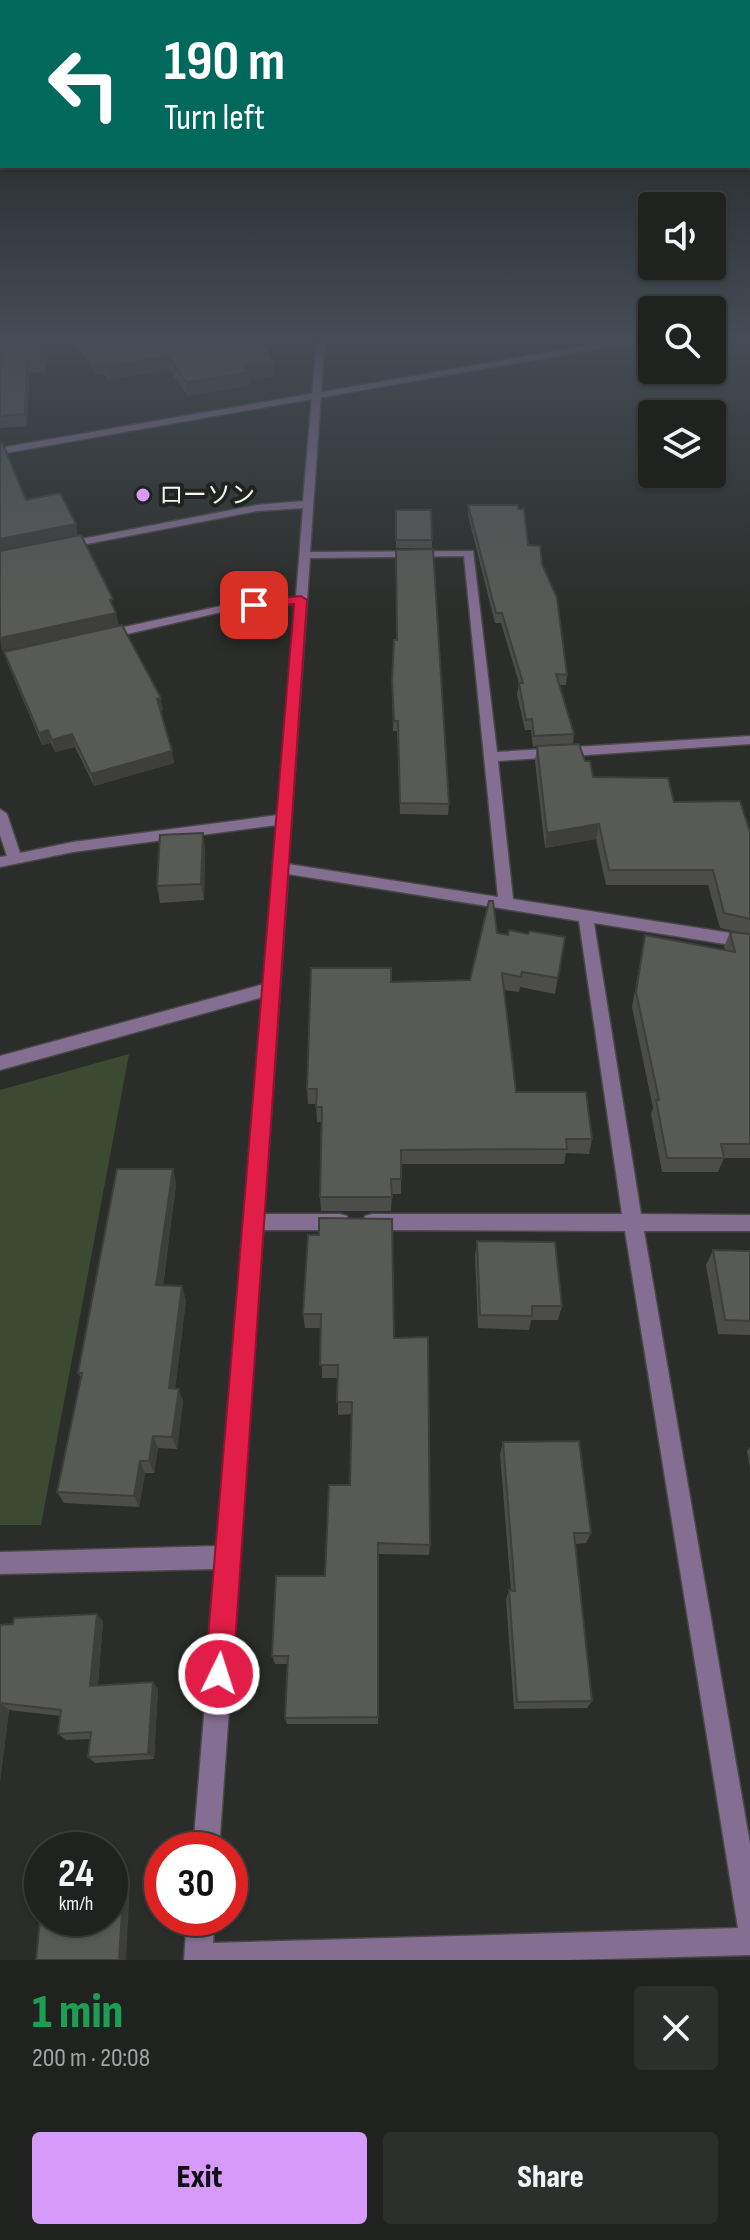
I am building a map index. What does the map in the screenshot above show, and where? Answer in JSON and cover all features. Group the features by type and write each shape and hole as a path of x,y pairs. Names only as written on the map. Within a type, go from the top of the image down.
{"street":[{"path":"0,451 127,428"},
{"path":"207,1832 314,428"},
{"path":"60,546 257,508 308,504"},
{"path":"304,555 469,553 506,905"},
{"path":"92,638 230,607 301,600"},
{"path":"490,757 750,740"},
{"path":"0,814 7,860 73,847 284,819"},
{"path":"280,868 750,942"},
{"path":"586,918 633,1222 750,1923"},
{"path":"0,1063 272,988"},
{"path":"254,1222 750,1223"},
{"path":"0,1563 228,1557"},
{"path":"200,1936 198,1959 750,1941"}],"green space":[{"path":"129,1054 41,1525 0,1525 0,1090"}],"building":[{"path":"0,443 26,500 60,493 76,524 0,539"},
{"path":"468,505 518,505 518,509 524,509 528,545 540,546 542,564 557,598 567,675 556,674 574,734 534,736 532,719 526,720 519,683 523,683 502,613 496,613"},
{"path":"396,510 431,510 432,540 396,540"},
{"path":"81,535 113,599 110,600 116,613 0,638 0,551"},
{"path":"433,549 449,804 400,803 398,721 394,721 392,681 394,640 397,640 396,550"},
{"path":"122,625 161,698 157,699 172,751 91,774 72,734 52,740 48,730 39,733 4,652"},
{"path":"579,744 585,761 590,761 593,777 668,778 674,802 740,801 750,832 750,919 724,913 713,870 609,870 599,824 547,833 537,746"},
{"path":"203,833 201,884 157,886 160,835"},
{"path":"489,901 493,901 497,933 508,935 509,930 528,934 530,931 565,937 558,978 522,972 521,977 502,973 516,1092 586,1092 592,1139 566,1139 567,1149 401,1150 401,1179 391,1179 392,1197 320,1197 322,1107 316,1107 317,1089 307,1089 311,968 391,968 391,982 470,980"},
{"path":"730,932 750,934 750,1144 721,1144 724,1158 667,1158 656,1100 659,1100 636,992 645,935 735,952"},
{"path":"117,1169 173,1169 156,1285 182,1286 169,1388 179,1389 172,1437 153,1436 149,1461 140,1461 134,1496 57,1492 82,1373 78,1373"},
{"path":"319,1218 392,1219 394,1338 428,1337 430,1545 378,1543 378,1717 285,1718 288,1656 272,1656 276,1576 325,1576 329,1485 350,1485 352,1402 337,1402 338,1365 320,1365 321,1314 303,1314 308,1235 319,1235"},
{"path":"477,1241 555,1242 562,1306 532,1306 532,1316 480,1315"},
{"path":"713,1250 750,1251 750,1321 725,1320"},
{"path":"579,1441 591,1533 574,1533 592,1701 517,1702 509,1590 515,1591 503,1442"},
{"path":"97,1614 90,1686 153,1682 148,1754 88,1757 91,1732 58,1734 61,1710 0,1703 0,1625 13,1624 14,1618"},
{"path":"38,1936 121,1936 119,1960 36,1960"}],"place":[{"name":"ローソン","path":"143,495"}],"route":[{"path":"219,1674 301,600 254,605"}]}
